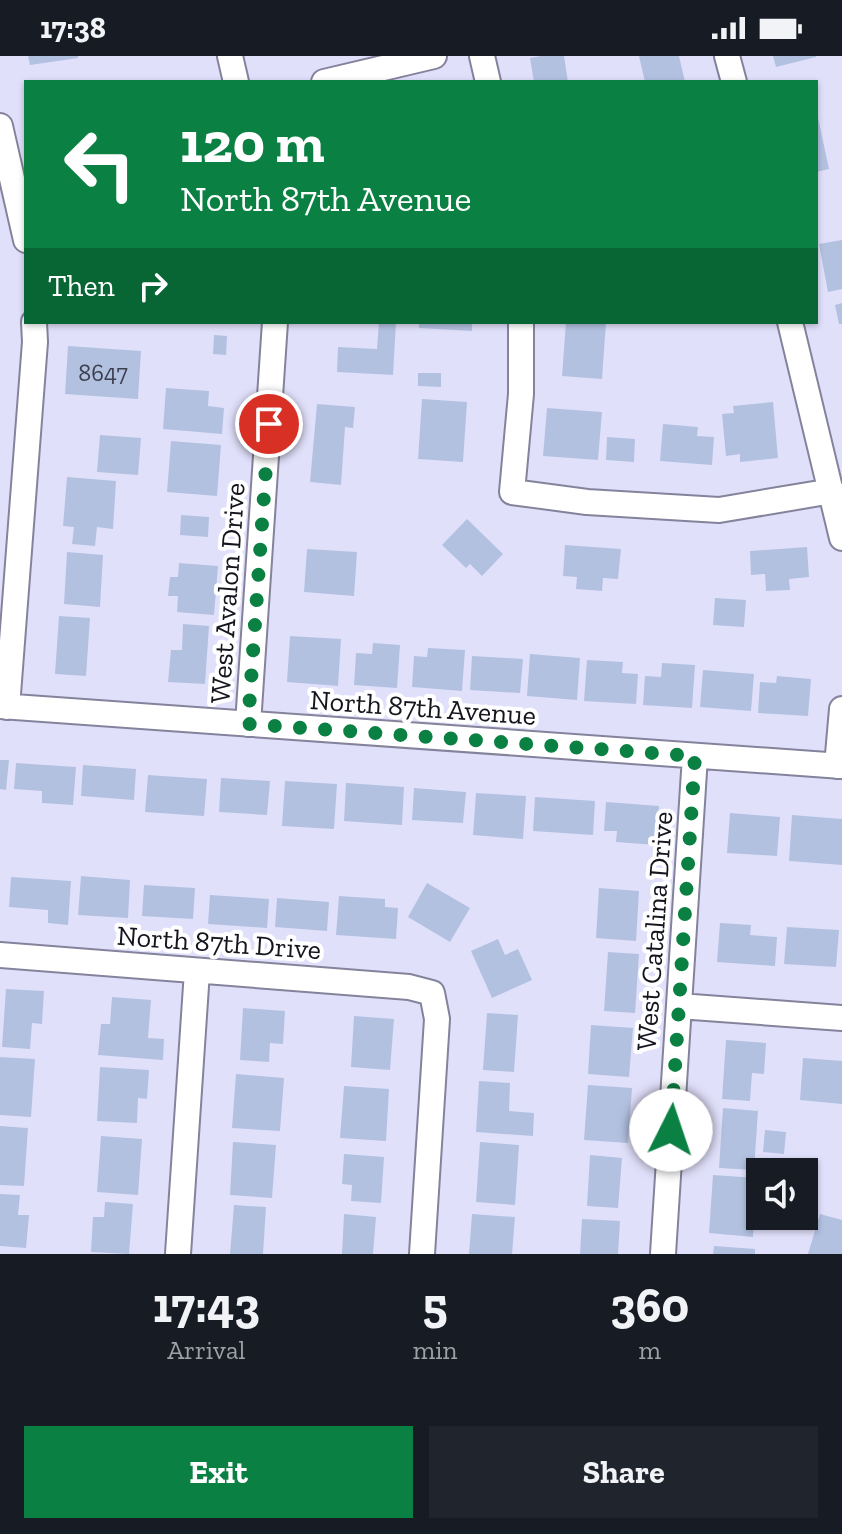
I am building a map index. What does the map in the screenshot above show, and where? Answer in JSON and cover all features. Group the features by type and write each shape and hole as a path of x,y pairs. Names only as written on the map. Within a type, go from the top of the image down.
{"street":[{"path":"230,56 236,80"},
{"path":"332,80 434,56"},
{"path":"482,56 488,80"},
{"path":"727,56 733,80"},
{"path":"0,126 24,231"},
{"path":"3,706 34,324"},
{"name":"West Avalon Drive","path":"248,724 275,324"},
{"path":"521,324 521,394 512,492 587,502 719,510 832,491"},
{"path":"790,324 842,538"},
{"name":"North 87th Avenue","path":"3,706 840,766"},
{"path":"840,766 842,709"},
{"name":"West Catalina Drive","path":"663,1254 695,756"},
{"name":"North 87th Drive","path":"0,955 409,987 432,993 437,1019 422,1254"},
{"path":"178,1254 197,971"},
{"path":"679,1006 842,1018"}],"building":[{"path":"28,56 78,56 78,58 30,65"},
{"path":"564,56 568,80 534,80 530,58"},
{"path":"639,56 679,56 685,80 645,80"},
{"path":"773,56 816,56 816,57 776,67"},
{"path":"818,118 829,169 818,172"},
{"path":"842,240 842,289 828,292 819,244"},
{"path":"842,303 842,324 839,324 835,305"},
{"path":"379,324 396,324 393,375 337,372 338,347 377,349"},
{"path":"419,324 472,324 472,331 419,328"},
{"path":"566,324 606,324 602,379 562,376"},
{"path":"214,335 227,336 226,355 213,354"},
{"path":"68,346 141,351 138,399 65,394"},
{"path":"418,373 441,373 441,387 418,386"},
{"path":"166,388 209,391 208,406 224,408 222,434 163,429"},
{"path":"422,399 467,402 463,462 418,459"},
{"path":"773,402 778,458 740,462 740,454 726,456 722,414 734,413 733,406"},
{"path":"317,404 355,407 353,428 345,427 341,485 310,482"},
{"path":"547,408 602,412 598,460 543,456"},
{"path":"663,424 698,427 697,436 714,437 712,465 660,461"},
{"path":"100,435 141,438 138,475 97,472"},
{"path":"607,437 635,439 634,462 606,460"},
{"path":"171,441 221,445 217,496 167,492"},
{"path":"67,477 116,481 113,529 97,527 95,546 72,544 74,527 63,526"},
{"path":"181,515 209,517 208,537 180,535"},
{"path":"467,519 503,554 482,576 470,564 466,568 442,545"},
{"path":"565,545 621,549 618,579 603,578 602,591 576,589 577,577 563,576"},
{"path":"807,547 809,577 789,579 790,590 766,591 765,574 751,575 750,551"},
{"path":"307,549 357,552 354,596 304,592"},
{"path":"67,552 103,555 100,607 64,604"},
{"path":"179,563 218,566 214,615 177,612 178,596 168,596 170,577 178,577"},
{"path":"715,598 746,600 744,627 713,625"},
{"path":"59,616 90,618 86,676 55,674"},
{"path":"183,624 209,626 205,684 168,682 171,650 182,650"},
{"path":"290,636 341,639 338,686 287,682"},
{"path":"373,643 400,645 397,688 354,685 356,653 372,654"},
{"path":"428,648 465,650 462,691 412,687 414,656 427,657"},
{"path":"530,654 580,658 577,700 527,696"},
{"path":"472,656 523,659 520,693 470,690"},
{"path":"587,660 623,662 622,673 638,674 636,704 584,701"},
{"path":"662,663 695,665 692,708 643,705 645,676 661,677"},
{"path":"703,670 754,674 751,711 700,707"},
{"path":"777,676 811,679 808,716 758,713 760,682 776,683"},
{"path":"0,760 9,760 6,790 0,789"},
{"path":"16,763 76,767 73,805 42,803 42,791 14,789"},
{"path":"83,765 136,769 134,800 81,796"},
{"path":"148,775 207,779 204,816 145,812"},
{"path":"221,778 270,781 267,815 219,812"},
{"path":"285,781 337,784 334,829 282,826"},
{"path":"346,783 404,787 402,825 344,821"},
{"path":"414,788 466,792 463,823 412,820"},
{"path":"476,793 526,796 523,839 473,835"},
{"path":"535,797 595,801 593,835 533,831"},
{"path":"606,802 659,806 656,845 616,842 617,831 604,831"},
{"path":"730,813 780,817 777,856 727,853"},
{"path":"792,815 842,819 842,865 789,861"},
{"path":"81,876 130,880 128,918 78,915"},
{"path":"11,877 71,881 68,925 48,923 48,910 9,907"},
{"path":"427,883 470,908 450,942 408,917"},
{"path":"144,885 195,888 193,919 142,916"},
{"path":"599,888 639,891 636,941 596,938"},
{"path":"210,895 269,899 267,928 208,924"},
{"path":"339,896 385,899 385,907 398,908 396,939 336,935"},
{"path":"277,898 329,902 327,931 275,927"},
{"path":"720,923 751,925 750,935 777,937 775,966 717,962"},
{"path":"787,927 839,930 836,967 784,964"},
{"path":"498,939 505,955 518,949 532,980 492,998 471,951"},
{"path":"608,952 639,954 635,1013 604,1011"},
{"path":"6,989 44,991 42,1024 32,1023 30,1049 2,1047"},
{"path":"112,997 151,1000 148,1038 164,1039 163,1060 98,1055 101,1024 110,1024"},
{"path":"243,1008 285,1011 283,1044 270,1043 269,1062 240,1060"},
{"path":"487,1013 518,1015 514,1072 483,1070"},
{"path":"354,1016 394,1019 390,1070 351,1067"},
{"path":"591,1025 633,1028 629,1077 588,1074"},
{"path":"726,1040 766,1043 764,1074 752,1073 750,1101 722,1099"},
{"path":"0,1057 35,1059 31,1117 0,1115"},
{"path":"803,1058 842,1061 842,1104 800,1100"},
{"path":"100,1067 149,1070 147,1099 138,1098 137,1123 97,1121"},
{"path":"236,1074 284,1078 280,1131 232,1128"},
{"path":"479,1081 510,1083 509,1111 534,1113 533,1136 476,1132"},
{"path":"588,1085 632,1088 628,1143 584,1140"},
{"path":"344,1086 389,1089 386,1141 340,1138"},
{"path":"723,1108 758,1111 755,1158 746,1158 746,1170 719,1168"},
{"path":"0,1126 28,1128 24,1186 0,1185"},
{"path":"765,1130 786,1132 784,1154 763,1152"},
{"path":"101,1136 142,1139 138,1195 97,1192"},
{"path":"233,1142 276,1145 272,1198 230,1195"},
{"path":"480,1142 519,1145 515,1205 476,1202"},
{"path":"344,1154 384,1157 381,1203 351,1201 352,1185 342,1184"},
{"path":"590,1155 622,1158 618,1208 587,1206"},
{"path":"713,1175 746,1177 746,1230 753,1230 753,1237 709,1233"},
{"path":"0,1194 20,1195 18,1215 29,1215 26,1248 0,1246"},
{"path":"105,1202 133,1204 129,1254 91,1252 93,1217 104,1217"},
{"path":"234,1205 266,1207 263,1254 230,1254"},
{"path":"344,1214 376,1217 373,1254 342,1254"},
{"path":"472,1214 515,1217 512,1254 469,1254"},
{"path":"820,1214 842,1220 842,1254 808,1254 815,1230 818,1230"},
{"path":"582,1219 620,1221 618,1254 580,1254"},
{"path":"714,1246 755,1249 755,1254 713,1254"}],"route":[{"path":"269,424 248,724 695,756 671,1130"}]}
